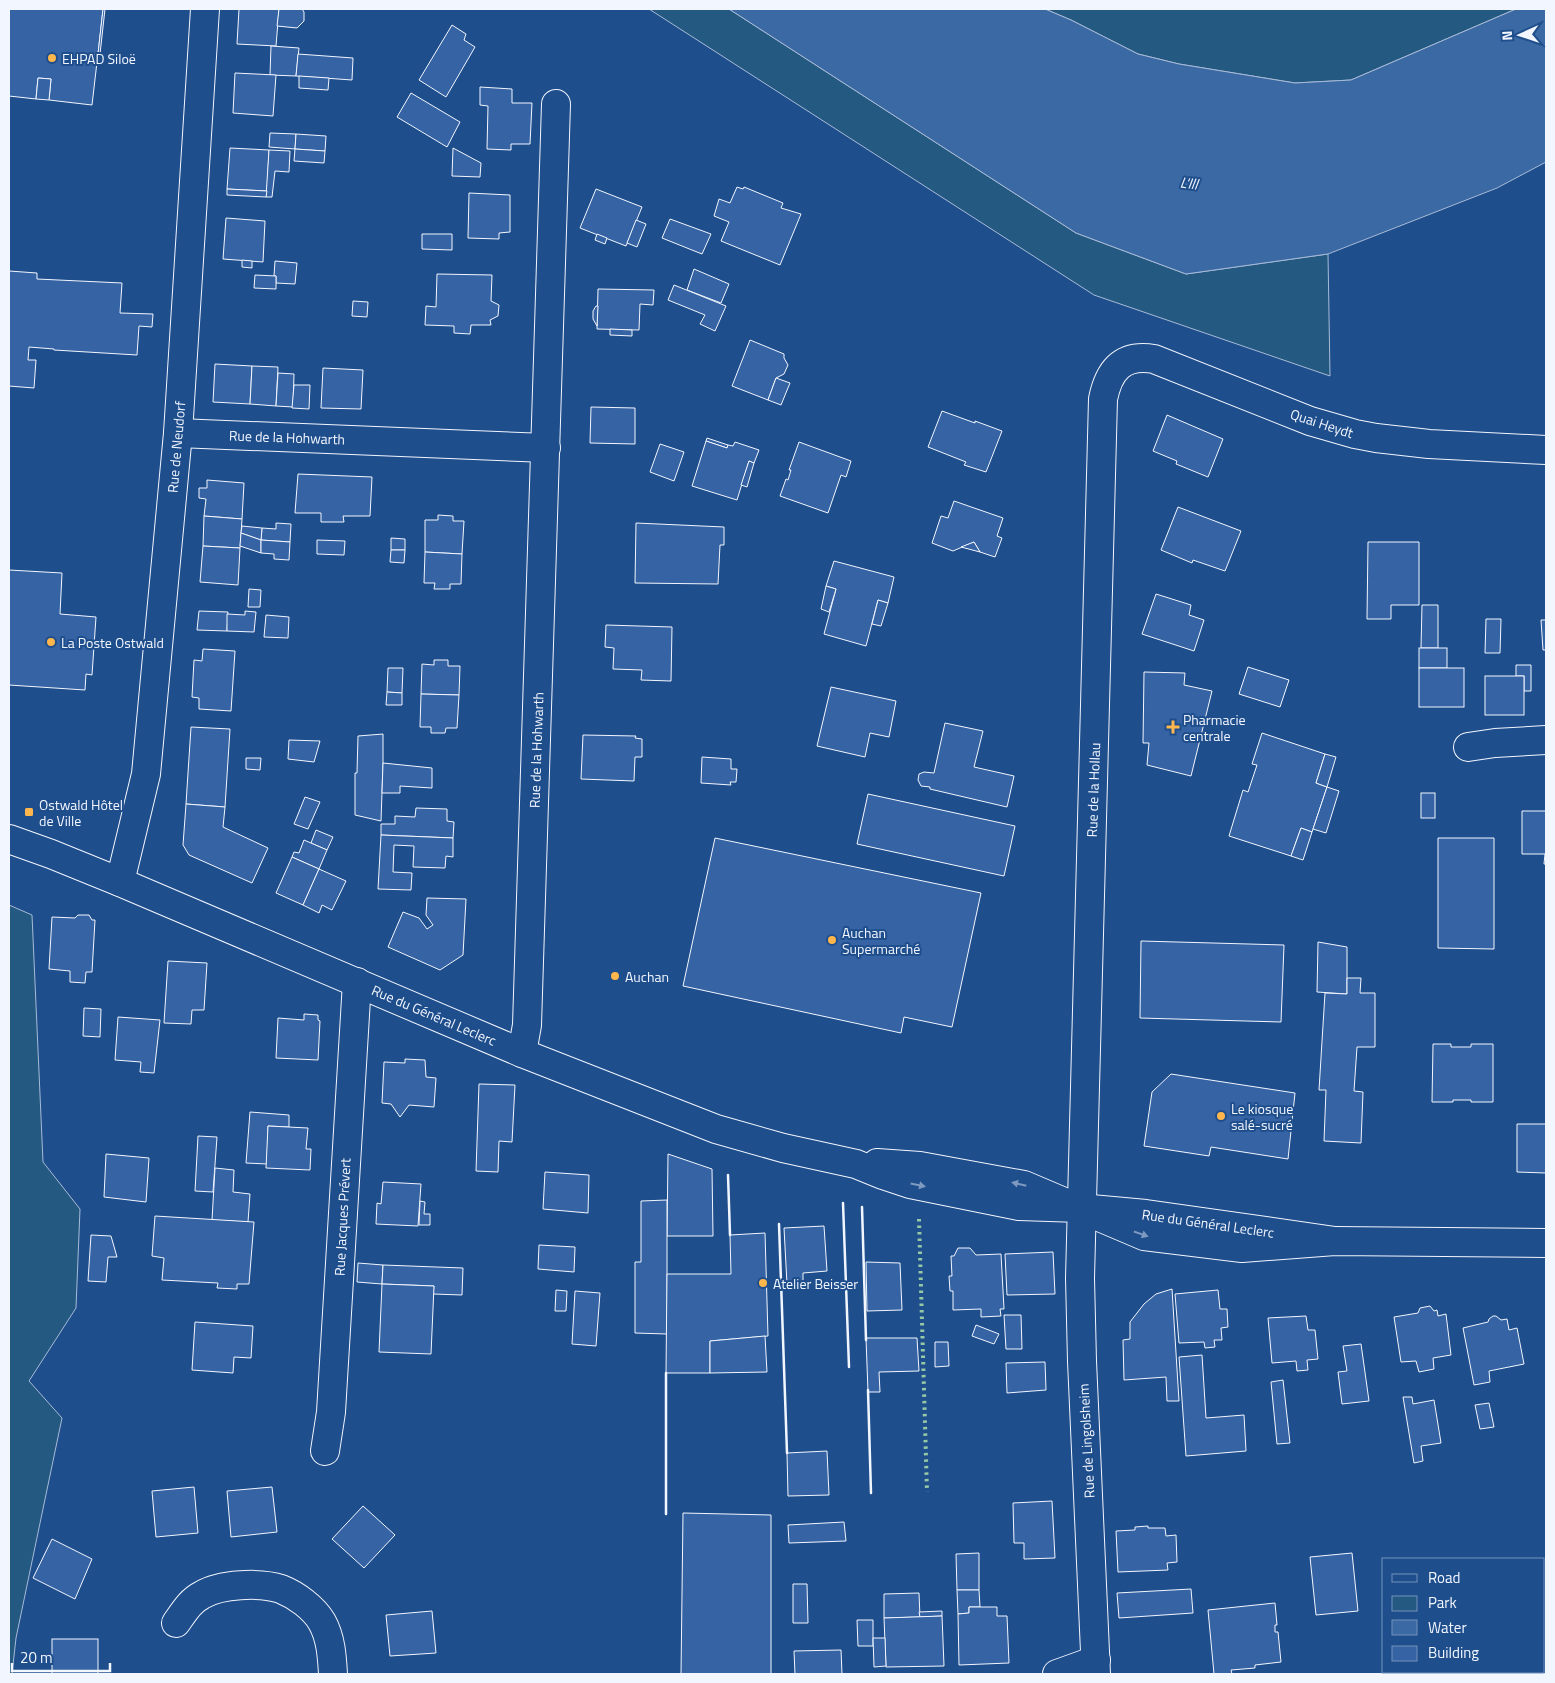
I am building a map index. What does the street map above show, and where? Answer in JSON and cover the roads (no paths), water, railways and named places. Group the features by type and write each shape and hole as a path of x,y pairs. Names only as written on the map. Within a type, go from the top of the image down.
{"street":[{"name":"Rue de Neudorf","path":"120,882 146,774 178,433 204,9"},
{"name":"Rue de la Hohwarth","path":"522,1053 527,1025 556,104"},
{"name":"Quai Heydt","path":"1112,373 1127,360 1144,357 1154,359 1310,421 1356,434 1429,444 1546,450"},
{"name":"Rue de la Hollau","path":"1080,1208 1084,1124 1103,399 1112,373"},
{"name":"Rue de la Hohwarth","path":"178,433 546,448"},
{"path":"1468,747 1495,743 1546,740"},
{"name":"Rue du Général Leclerc","path":"12,840 120,882 522,1053 716,1129 783,1148 856,1164 897,1163 1024,1185 1080,1208 1146,1214 1335,1241 1546,1243"},
{"name":"Rue Jacques Prévert","path":"325,1451 331,1412 357,982"},
{"name":"Rue de Lingolsheim","path":"1080,1208 1082,1361 1096,1667"},
{"path":"176,1623 189,1604 201,1595 215,1589 234,1586 280,1589 304,1602 323,1623 331,1651 333,1674"},
{"path":"1057,1674 1096,1667"}],"water":[{"name":"L'Ill","path":"729,9 1045,9 1138,54 1179,64 1295,83 1351,80 1516,9 1546,9 1546,162 1497,188 1328,254 1186,274 1076,233"}],"place":[{"name":"EHPAD Siloë","path":"52,58"},
{"name":"La Poste Ostwald","path":"51,642"},
{"name":"Pharmacie centrale","path":"1173,727"},
{"name":"Ostwald Hôtel de Ville","path":"29,812"},
{"name":"Auchan Supermarché","path":"832,940"},
{"name":"Auchan","path":"615,976"},
{"name":"Le kiosque salé-sucré","path":"1221,1116"},
{"name":"Atelier Beisser","path":"763,1283"}]}
